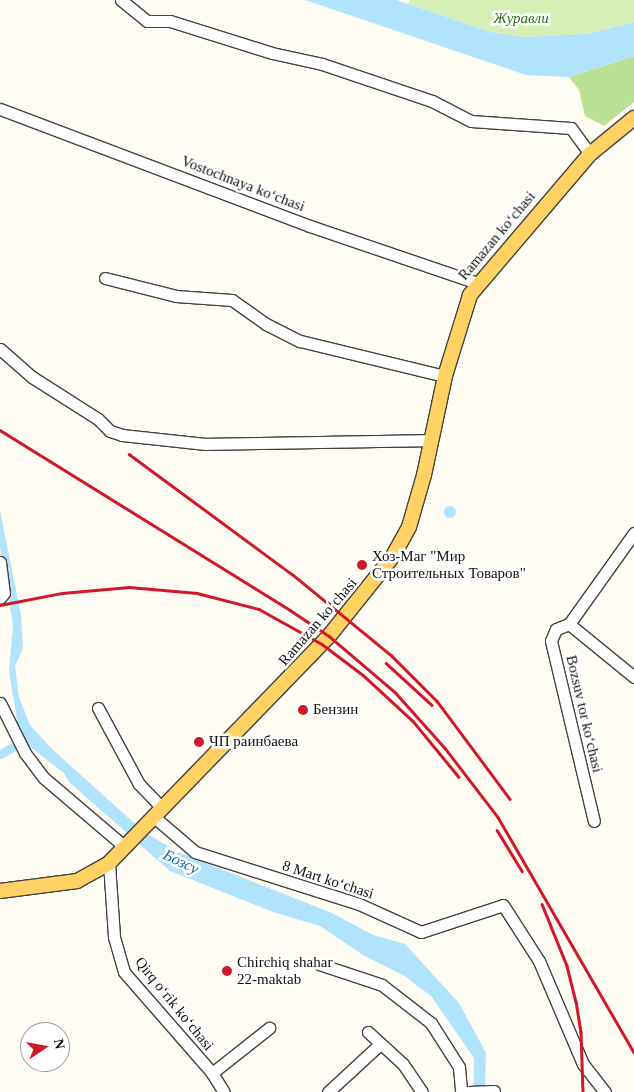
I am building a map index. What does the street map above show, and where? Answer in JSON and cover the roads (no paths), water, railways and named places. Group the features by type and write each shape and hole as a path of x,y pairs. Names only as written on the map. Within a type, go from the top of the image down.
{"main road":[{"name":"Ramazan ko‘chasi","path":"0,892 77,881 110,863 157,812 307,662 386,565 411,521 432,440 445,376 465,305 477,283 590,154 634,118"}],"street":[{"path":"121,0 148,21 170,21 272,53 322,64 432,100 471,121 570,128 590,154"},
{"name":"Vostochnaya ko‘chasi","path":"0,109 310,226 477,283"},
{"path":"106,278 176,296 232,300 266,324 314,346 445,376"},
{"path":"0,349 32,377 84,409 110,431 122,435 206,444 432,440"},
{"name":"Bozsuv tor ko‘chasi","path":"594,821 551,641 556,629 569,624 634,533"},
{"path":"0,562 4,593 0,598"},
{"path":"569,624 634,677"},
{"path":"0,703 14,735 44,778 125,847"},
{"name":"8 Mart ko‘chasi","path":"98,708 139,784 157,812 195,852 359,904 421,932 503,905 539,961 560,1004 575,1048 605,1092"},
{"name":"Qirq o‘rik ko‘chasi","path":"110,863 114,937 124,972 212,1073 224,1092"},
{"path":"319,964 382,985 431,1023 459,1068 461,1092"},
{"name":"Qirq o‘rik ko‘chasi","path":"212,1073 269,1028"},
{"path":"368,1032 403,1064 422,1092"},
{"path":"328,1092 380,1044"},
{"path":"468,1092 494,1091"}],"water":[{"path":"305,0 396,0 491,32 523,37 587,34 634,22 634,56 569,77 526,75"},
{"path":"452,506 455,507 455,517 448,518 445,517 444,510 445,507"},
{"name":"Бозсу","path":"0,511 21,615 23,648 15,666 19,697 30,725 52,749 144,832 178,852 332,913 373,935 405,944 459,1003 486,1053 485,1092 474,1087 474,1058 431,996 403,975 363,955 320,926 273,912 170,871 69,782 64,773 30,747 19,732 9,672 13,625 0,547"}],"waterway":[{"path":"0,754 25,740"}],"railway":[{"path":"0,430 290,610 329,636 395,692 445,748 498,817 634,1053"},
{"path":"129,454 292,574 391,655 437,701 510,799"},
{"path":"0,605 62,593 129,587 197,593 259,609 322,644 363,675 413,721 459,777"},
{"path":"386,663 432,705"},
{"path":"497,830 522,871"},
{"path":"542,904 567,966 576,1001 581,1032 583,1092"}],"place":[{"name":"Хоз-Маг \"Мир Строительных Товаров\"","path":"362,565"},
{"name":"Бензин","path":"303,710"},
{"name":"ЧП раинбаева","path":"199,742"},
{"name":"Chirchiq shahar 22-maktab","path":"227,971"}],"park label":[{"name":"Журавли","path":"521,19"}]}
